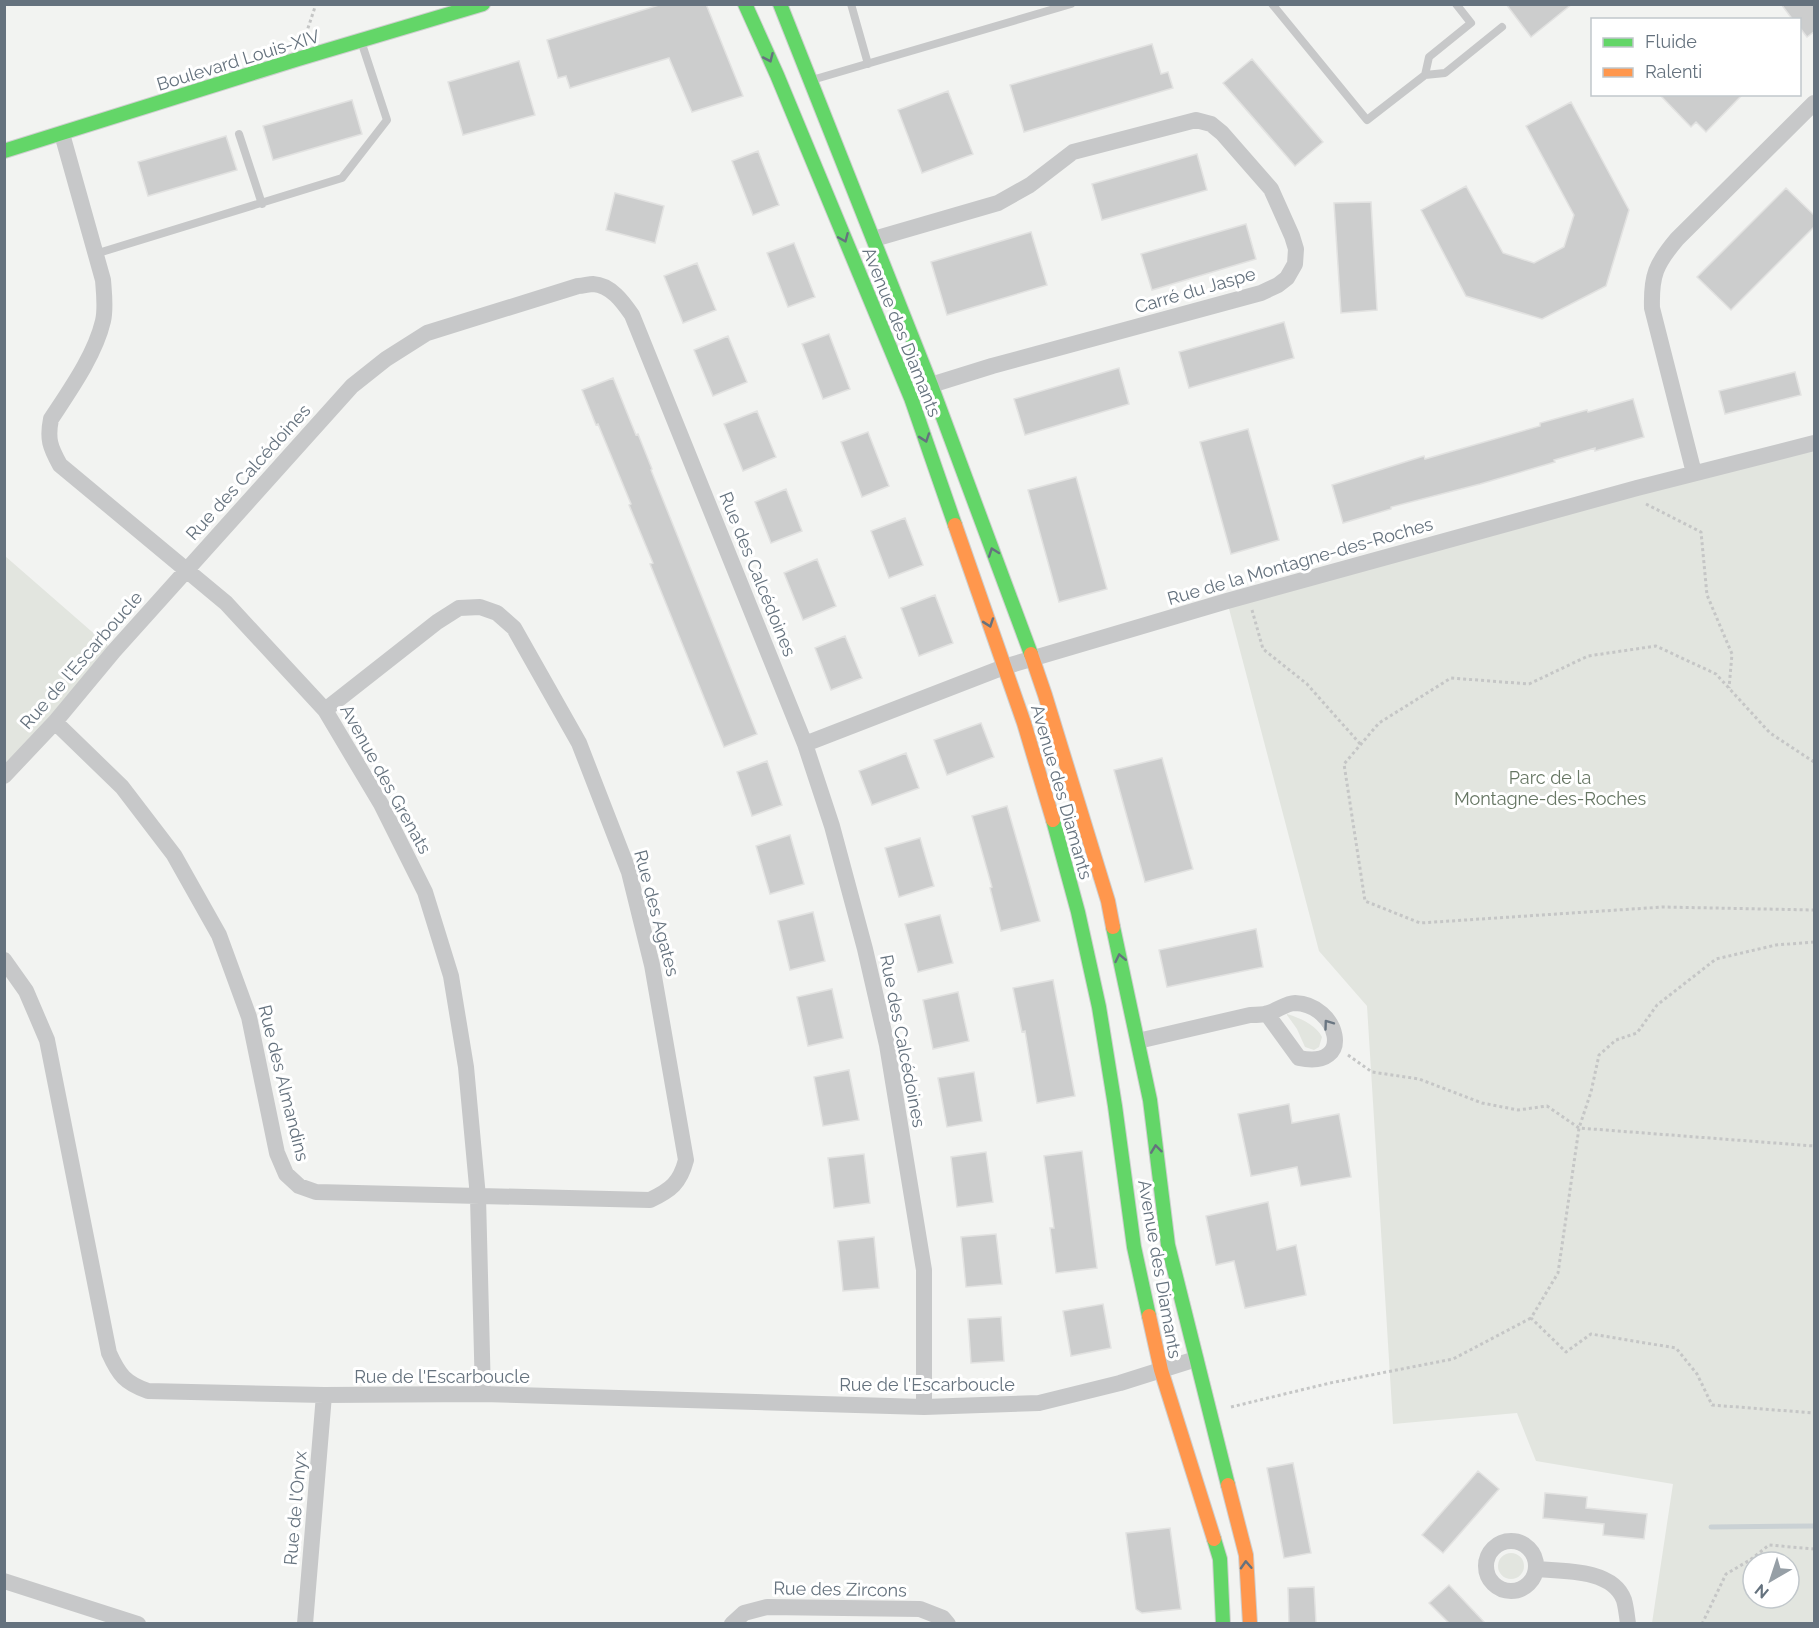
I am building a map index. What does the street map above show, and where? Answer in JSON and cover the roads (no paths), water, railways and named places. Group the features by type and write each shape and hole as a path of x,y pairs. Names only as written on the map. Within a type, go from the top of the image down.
{"street":[{"name":"Boulevard Louis-XIV","path":"4,151 483,4"},
{"name":"Avenue des Diamants","path":"746,4 911,398 1024,723 1056,829 1078,912 1099,1007 1114,1095 1134,1247 1161,1370 1220,1559 1223,1623"},
{"name":"Avenue des Diamants","path":"780,4 932,385 1032,658 1049,706 1108,902 1150,1100 1168,1245 1246,1555 1250,1623"},
{"path":"1694,473 1652,308 1654,273 1663,256 1677,239 1815,103"},
{"name":"Carré du Jaspe","path":"873,239 998,203 1030,185 1073,152 1196,120 1211,124 1221,133 1271,189 1292,236 1296,249 1295,264 1287,278 1261,293 992,366 932,385"},
{"name":"Avenue des Grenats","path":"62,134 103,280 105,300 104,319 97,342 51,419 48,433 51,449 60,465 226,603 325,710 381,804 425,892 451,976 465,1067 478,1197 483,1394"},
{"name":"Rue des Calcédoines","path":"186,570 351,386 386,359 427,333 578,286 595,284 608,289 622,300 632,315 805,744 832,826 865,949 887,1045 924,1270 924,1407"},
{"name":"Rue de la Montagne-des-Roches","path":"805,744 1032,658 1637,488 1815,443"},
{"name":"Rue de l'Escarboucle","path":"4,776 55,722 186,570"},
{"name":"Rue des Agates","path":"325,710 437,622 459,608 480,607 497,613 514,628 579,743 629,872 652,965 686,1160 683,1172 676,1184 665,1193 650,1200 478,1197"},
{"name":"Rue des Almandins","path":"55,722 122,787 174,855 219,935 249,1017 277,1153 286,1174 299,1186 316,1192 478,1197"},
{"name":"Rue de l'Escarboucle","path":"4,960 26,991 47,1040 109,1353 117,1371 131,1385 148,1391 324,1395 483,1394 924,1407 1039,1403 1120,1383 1196,1359"},
{"path":"1138,1041 1250,1015 1267,1014 1292,1003 1309,1006 1320,1012 1332,1027 1336,1038 1333,1049 1323,1059 1312,1061 1299,1058 1267,1014"},
{"name":"Rue de l'Onyx","path":"305,1623 324,1395"},
{"path":"1536,1569 1577,1572 1597,1577 1614,1586 1623,1599 1628,1623"},
{"path":"4,1581 138,1623"},
{"name":"Rue des Zircons","path":"732,1623 744,1613 767,1606 920,1609 943,1618 948,1623"}],"lane":[{"path":"851,4 868,64"},
{"path":"1034,4 1037,14"},
{"path":"810,80 1071,4"},
{"path":"1272,4 1367,120 1425,75 1445,73 1502,27"},
{"path":"1425,75 1429,57 1472,23 1456,4"},
{"path":"95,254 342,178 387,120 361,40"},
{"path":"239,134 262,204"}],"waterway":[{"path":"1711,1527 1814,1526"}],"park label":[{"name":"Parc de la Montagne-des-Roches","path":"1550,787"}]}
